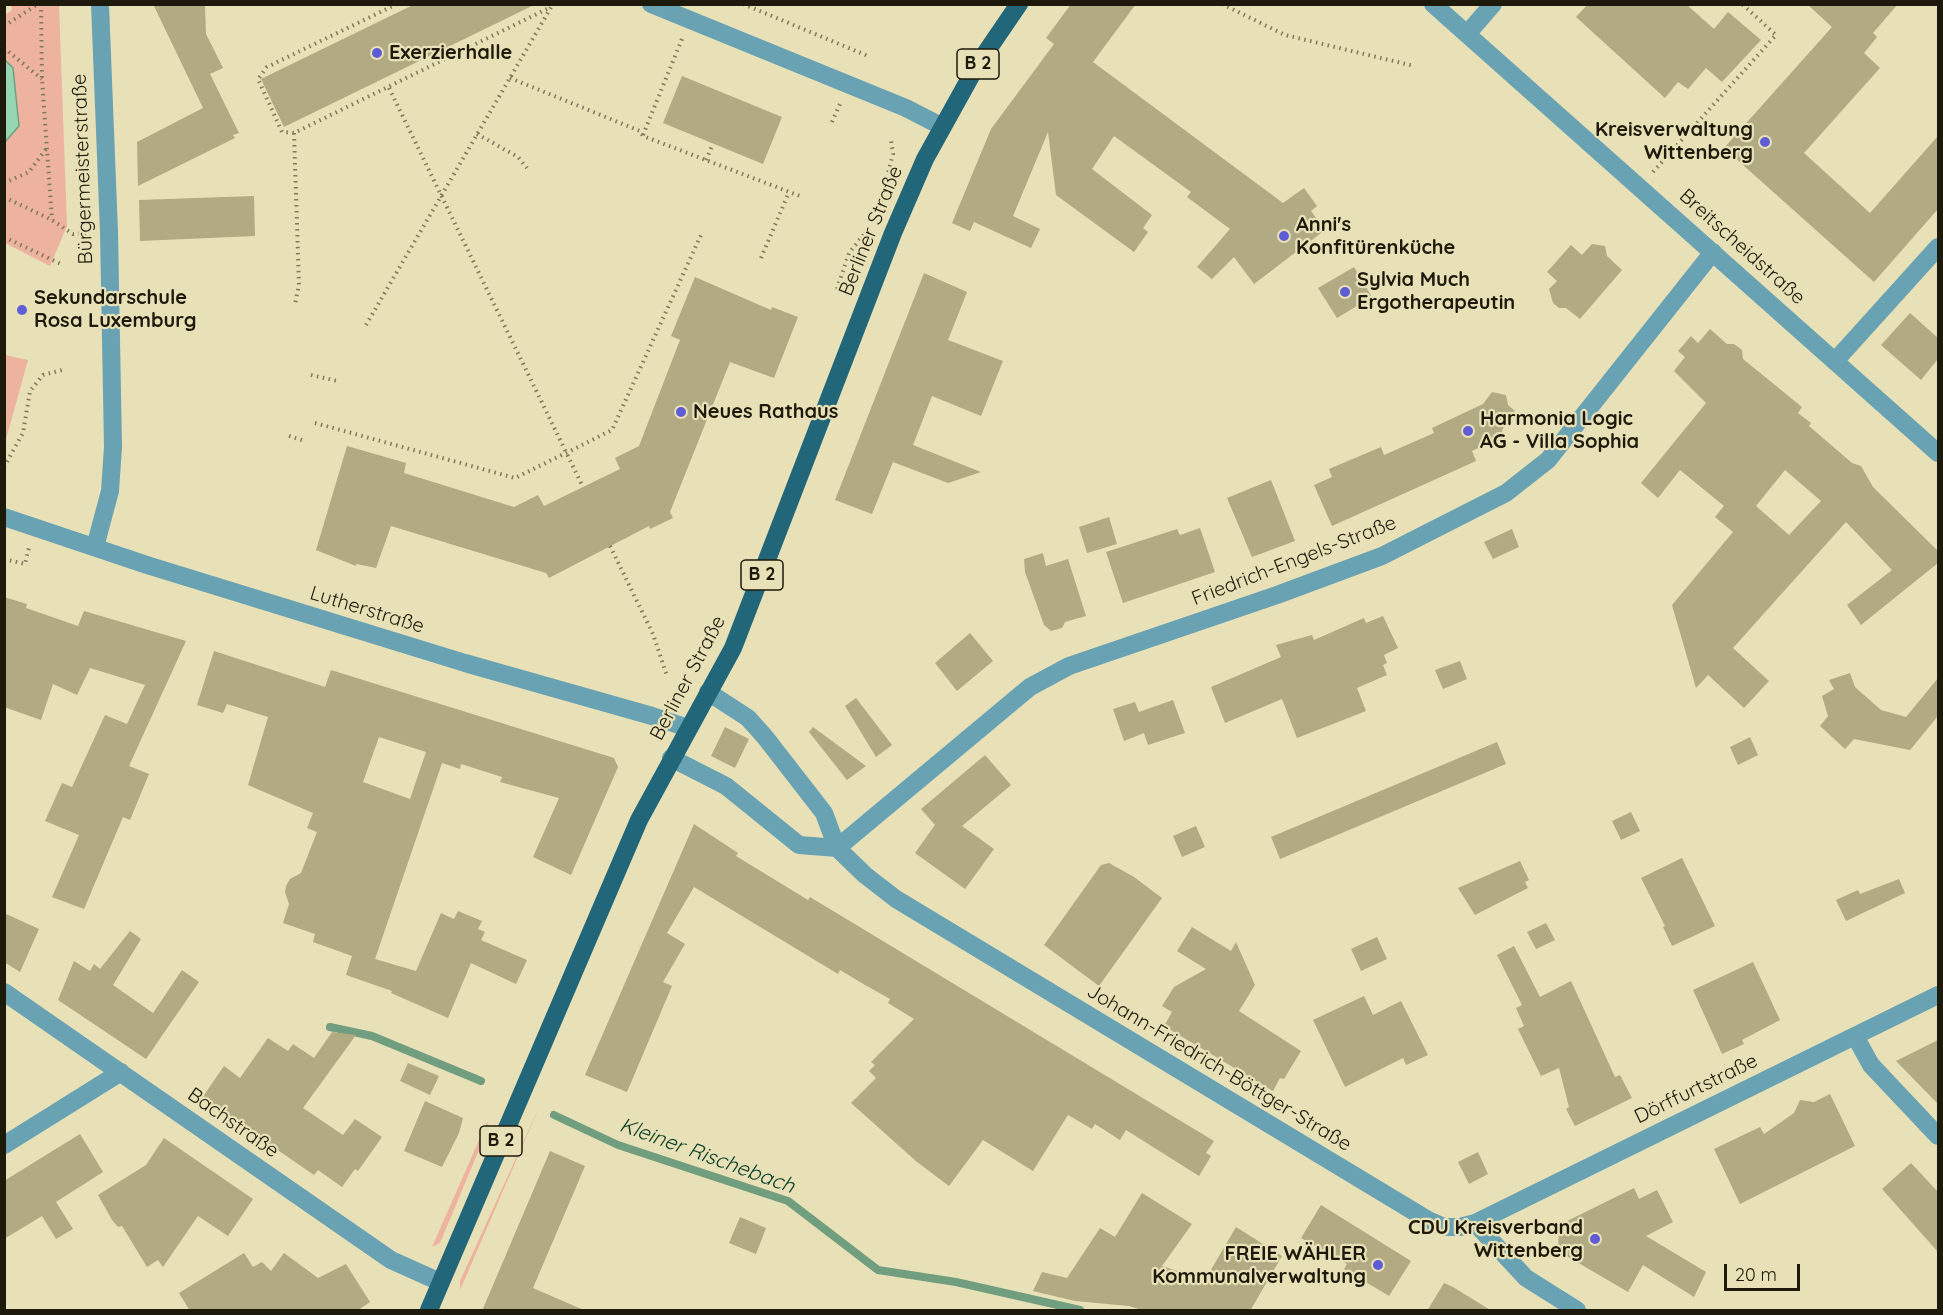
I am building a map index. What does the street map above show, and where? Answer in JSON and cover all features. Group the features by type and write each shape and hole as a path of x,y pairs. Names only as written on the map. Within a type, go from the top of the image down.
{"main road":[{"name":"Berliner Straße","path":"429,1311 639,820 687,728 733,648 893,233 941,126 976,67 1019,4"}],"street":[{"name":"Bürgermeisterstraße","path":"95,547 110,491 112,447 109,232 100,4"},
{"path":"651,4 849,85 941,126"},
{"name":"Breitscheidstraße","path":"1433,4 1938,453"},
{"path":"1467,34 1493,4"},
{"path":"1836,360 1938,247"},
{"name":"Friedrich-Engels-Straße","path":"837,848 1030,687 1069,666 1277,595 1382,556 1506,493 1548,460 1713,252"},
{"name":"Lutherstraße","path":"4,517 453,660 687,728"},
{"name":"Johann-Friedrich-Böttger-Straße","path":"708,692 747,718 765,737 824,813 837,848 865,875 905,905 1428,1220 1444,1227 1460,1227 1474,1223"},
{"path":"671,758 726,786 798,845 837,848"},
{"name":"Bachstraße","path":"4,992 390,1260 440,1282"},
{"name":"Dörffurtstraße","path":"1474,1223 1938,995"},
{"path":"1855,1036 1871,1065 1938,1136"},
{"path":"4,1145 121,1072"},
{"path":"1474,1223 1526,1278 1577,1311"}],"path":[{"path":"4,26 40,4 42,79 51,220"},
{"path":"397,4 267,67 258,79 282,132 294,133 389,88 551,5"},
{"path":"743,4 868,56"},
{"path":"1222,4 1286,34 1414,66"},
{"path":"1640,186 1776,34 1742,4"},
{"path":"366,325 443,197 551,5"},
{"path":"643,135 690,21"},
{"path":"4,48 42,79"},
{"path":"510,78 640,131 643,135 800,196"},
{"path":"389,88 583,487"},
{"path":"294,133 299,285 295,304"},
{"path":"477,134 518,157 527,168"},
{"path":"876,218 893,153 891,140"},
{"path":"706,160 713,144"},
{"path":"4,183 29,172 47,149"},
{"path":"761,258 789,192"},
{"path":"4,197 51,220 73,234"},
{"path":"837,289 849,253 872,225"},
{"path":"315,423 515,478 612,430 701,235"},
{"path":"4,237 61,264"},
{"path":"4,467 23,433 30,391 43,375 66,369"},
{"path":"310,375 337,381"},
{"path":"289,436 305,441"},
{"path":"4,559 24,564 35,526"},
{"path":"610,546 653,634 667,676"}],"shaded area":[{"path":"11,5 59,5 67,226 50,266 5,243 4,142 19,126 13,68 5,60 5,15 12,10"},
{"path":"5,60 13,68 19,126 5,142"},
{"path":"4,355 28,360 5,443"},
{"path":"541,1103 461,1288 460,1289 460,1281"},
{"path":"487,1122 489,1126 440,1243 432,1247"}],"building":[{"path":"153,4 205,4 206,34 223,68 210,74 239,133 233,135 235,138 138,186 137,142 203,108"},
{"name":"Exerzierhalle","path":"415,4 536,4 284,127 261,79"},
{"path":"1071,4 1136,4 1093,62 1283,203 1304,188 1317,206 1311,211 1325,230 1254,284 1234,257 1212,279 1197,267 1230,229 1187,197 1191,192 1114,136 1092,169 1152,215 1143,228 1148,232 1134,252 1056,195 1048,132 1013,216 1040,229 1031,248 974,222 970,231 952,223 991,129 1054,44 1046,38"},
{"name":"Kreisverwaltung Wittenberg","path":"1588,4 1686,4 1714,29 1728,12 1761,40 1722,82 1706,68 1688,89 1678,82 1665,98 1576,17"},
{"name":"Kreisverwaltung Wittenberg","path":"1807,4 1898,4 1873,33 1877,37 1864,53 1880,68 1804,153 1870,213 1938,136 1938,209 1874,282 1724,148 1832,27"},
{"path":"682,76 782,117 763,164 663,123"},
{"path":"254,196 255,236 140,241 139,200"},
{"path":"1592,244 1605,246 1607,256 1622,270 1580,319 1566,308 1559,308 1553,303 1549,289 1557,281 1547,272 1571,245 1582,255"},
{"name":"Sylvia Much Ergotherapeutin","path":"1354,267 1372,297 1337,318 1318,288"},
{"path":"924,273 967,292 948,340 1003,361 981,416 932,396 913,445 981,472 948,483 893,462 872,514 835,500"},
{"name":"Neues Rathaus","path":"695,277 771,310 772,307 798,317 774,378 730,362 670,512 673,518 650,529 649,526 549,578 546,573 391,526 376,568 356,564 356,566 316,550 347,446 406,463 404,473 514,507 538,495 544,506 620,469 615,458 639,446 680,340 671,336"},
{"path":"1910,313 1938,338 1938,359 1921,380 1881,345"},
{"path":"1710,329 1727,344 1734,344 1742,350 1743,359 1802,407 1798,413 1811,423 1809,426 1852,463 1861,466 1873,487 1938,551 1938,563 1861,625 1847,605 1892,570 1846,522 1733,648 1769,681 1744,708 1708,675 1696,688 1672,605 1733,532 1715,517 1724,506 1680,470 1658,498 1641,483 1706,403 1674,371 1685,357 1678,351 1691,336 1698,343","holes":["1785,470 1821,501 1789,535 1756,506"]},
{"path":"1492,392 1506,395 1508,405 1515,411 1502,430 1504,436 1472,451 1476,461 1332,526 1314,485 1332,477 1329,469 1381,447 1384,455 1434,433 1432,428 1483,404"},
{"path":"1271,480 1295,541 1252,557 1227,498"},
{"path":"1109,517 1117,544 1087,553 1079,527"},
{"path":"1200,528 1215,572 1123,603 1106,552 1177,529 1180,535"},
{"path":"1512,529 1519,547 1493,559 1484,542"},
{"path":"1043,553 1046,566 1068,559 1086,616 1065,622 1062,628 1051,631 1044,625 1025,572 1024,559"},
{"path":"4,597 27,604 26,608 78,626 84,611 186,641 129,766 149,774 130,820 123,817 84,909 52,897 79,835 45,821 62,783 72,787 105,715 127,724 145,685 90,668 77,695 53,684 41,720 4,707"},
{"path":"1383,616 1398,648 1384,655 1387,663 1383,665 1387,675 1357,688 1366,711 1297,738 1282,699 1225,723 1211,687 1281,657 1276,645 1312,635 1314,640 1364,618 1366,623"},
{"path":"970,633 993,661 957,691 935,663"},
{"path":"214,651 325,687 331,670 614,758 618,767 571,875 533,857 559,798 500,782 502,777 461,764 460,769 442,763 375,959 416,971 441,913 454,919 458,911 482,921 478,929 485,932 481,940 527,960 516,984 471,963 448,1018 391,993 392,991 346,975 352,956 313,942 315,934 283,923 289,904 285,892 286,886 290,879 301,873 317,832 307,828 313,813 248,785 268,717 227,704 223,713 197,705","holes":["379,737 426,752 410,799 363,782"]},
{"path":"1460,661 1467,679 1443,689 1435,670"},
{"path":"1850,673 1855,687 1881,710 1906,717 1938,678 1938,716 1910,750 1854,739 1845,749 1820,726 1828,716 1822,696 1834,689 1829,680"},
{"path":"856,698 892,745 876,757 845,706"},
{"path":"1173,700 1185,733 1148,745 1144,733 1124,741 1113,709 1135,702 1139,712"},
{"path":"725,727 749,739 735,768 711,756"},
{"path":"813,727 866,766 847,780 809,732"},
{"path":"1750,737 1758,755 1738,765 1730,747"},
{"path":"1497,742 1506,764 1280,859 1271,837"},
{"path":"985,755 1011,785 962,826 994,849 965,889 915,853 935,825 921,809"},
{"path":"1631,812 1640,831 1621,840 1612,821"},
{"path":"694,824 738,853 736,856 808,900 810,897 1214,1141 1206,1153 1211,1156 1199,1176 1126,1130 1120,1140 1095,1124 1092,1129 1068,1115 1033,1171 983,1140 949,1186 917,1162 851,1103 876,1078 869,1071 875,1065 871,1062 914,1019 888,1003 890,999 840,970 838,974 694,887 667,933 685,944 663,982 672,986 627,1092 585,1075"},
{"path":"1196,826 1205,847 1182,857 1173,836"},
{"path":"1682,858 1715,926 1672,946 1663,927 1665,926 1641,878"},
{"path":"1520,861 1529,880 1525,882 1528,888 1475,915 1458,888"},
{"path":"1109,863 1134,877 1162,898 1099,986 1044,945 1101,865"},
{"path":"1899,879 1905,893 1846,921 1836,900 1858,890 1860,894"},
{"path":"4,913 39,929 20,972 4,962"},
{"path":"1546,923 1555,940 1536,949 1527,932"},
{"path":"1192,927 1231,951 1236,942 1255,985 1239,1011 1301,1051 1284,1079 1280,1078 1273,1091 1164,1026 1172,1012 1162,1006 1174,987 1206,969 1177,951"},
{"path":"130,931 141,939 113,985 153,1013 182,970 199,982 146,1059 58,1000 74,961 90,971 94,964 100,969"},
{"path":"1377,937 1387,959 1361,971 1351,949"},
{"path":"1514,946 1540,997 1571,981 1615,1077 1620,1075 1632,1098 1575,1126 1566,1109 1569,1107 1559,1068 1541,1076 1518,1029 1524,1026 1516,1008 1522,1005 1497,955"},
{"path":"1753,962 1780,1020 1742,1040 1744,1044 1722,1054 1693,990"},
{"path":"1364,996 1373,1015 1401,1001 1428,1055 1406,1065 1403,1058 1345,1087 1313,1020"},
{"path":"332,1032 356,1035 303,1108 343,1135 355,1119 382,1137 358,1171 355,1169 342,1187 318,1170 314,1175 202,1098 224,1066 240,1078 268,1038 288,1051 293,1044 314,1058"},
{"path":"1938,1040 1938,1104 1896,1061"},
{"path":"408,1063 439,1076 430,1095 400,1081"},
{"path":"1830,1094 1855,1146 1740,1204 1714,1149 1760,1127 1764,1134 1794,1113 1800,1100 1814,1102"},
{"path":"425,1101 463,1118 459,1133 442,1167 404,1151"},
{"path":"80,1134 103,1172 56,1202 73,1229 56,1239 42,1216 4,1239 4,1181"},
{"path":"164,1138 253,1199 228,1236 198,1216 163,1267 158,1260 147,1267 122,1226 118,1227 112,1220 98,1195 146,1165"},
{"path":"550,1151 585,1166 533,1288 586,1311 482,1311"},
{"path":"1478,1152 1488,1174 1469,1184 1458,1162"},
{"path":"1911,1163 1938,1192 1938,1252 1882,1189"},
{"name":"CDU Kreisverband Wittenberg","path":"1634,1188 1639,1199 1657,1190 1673,1222 1646,1236 1706,1272 1694,1297 1643,1265 1628,1292 1558,1251 1559,1225"},
{"path":"1142,1193 1192,1224 1162,1266 1205,1280 1236,1227 1282,1256 1250,1311 1145,1311 1129,1306 1075,1301 1033,1291 1042,1272 1067,1278 1100,1228 1115,1237"},
{"path":"1321,1205 1411,1261 1389,1296 1344,1269 1347,1264 1301,1238"},
{"path":"740,1217 766,1228 756,1254 729,1243"},
{"path":"244,1253 253,1267 262,1262 271,1271 284,1253 318,1278 346,1264 370,1302 357,1311 190,1311 179,1293"},
{"path":"1444,1283 1453,1287 1492,1311 1427,1311"}],"waterway":[{"name":"Kleiner Rischebach","path":"330,1027 372,1036 481,1081"},
{"name":"Kleiner Rischebach","path":"554,1115 618,1145 788,1201 878,1270 956,1282 1080,1310"}],"place":[{"name":"Exerzierhalle","path":"377,53"},
{"name":"Kreisverwaltung Wittenberg","path":"1765,142"},
{"name":"Anni's Konfitürenküche","path":"1284,236"},
{"name":"Sylvia Much Ergotherapeutin","path":"1345,292"},
{"name":"Sekundarschule Rosa Luxemburg","path":"22,310"},
{"name":"Neues Rathaus","path":"681,412"},
{"name":"Harmonia Logic AG - Villa Sophia","path":"1468,431"},
{"name":"CDU Kreisverband Wittenberg","path":"1595,1239"},
{"name":"FREIE WÄHLER Kommunalverwaltung","path":"1378,1265"}]}
